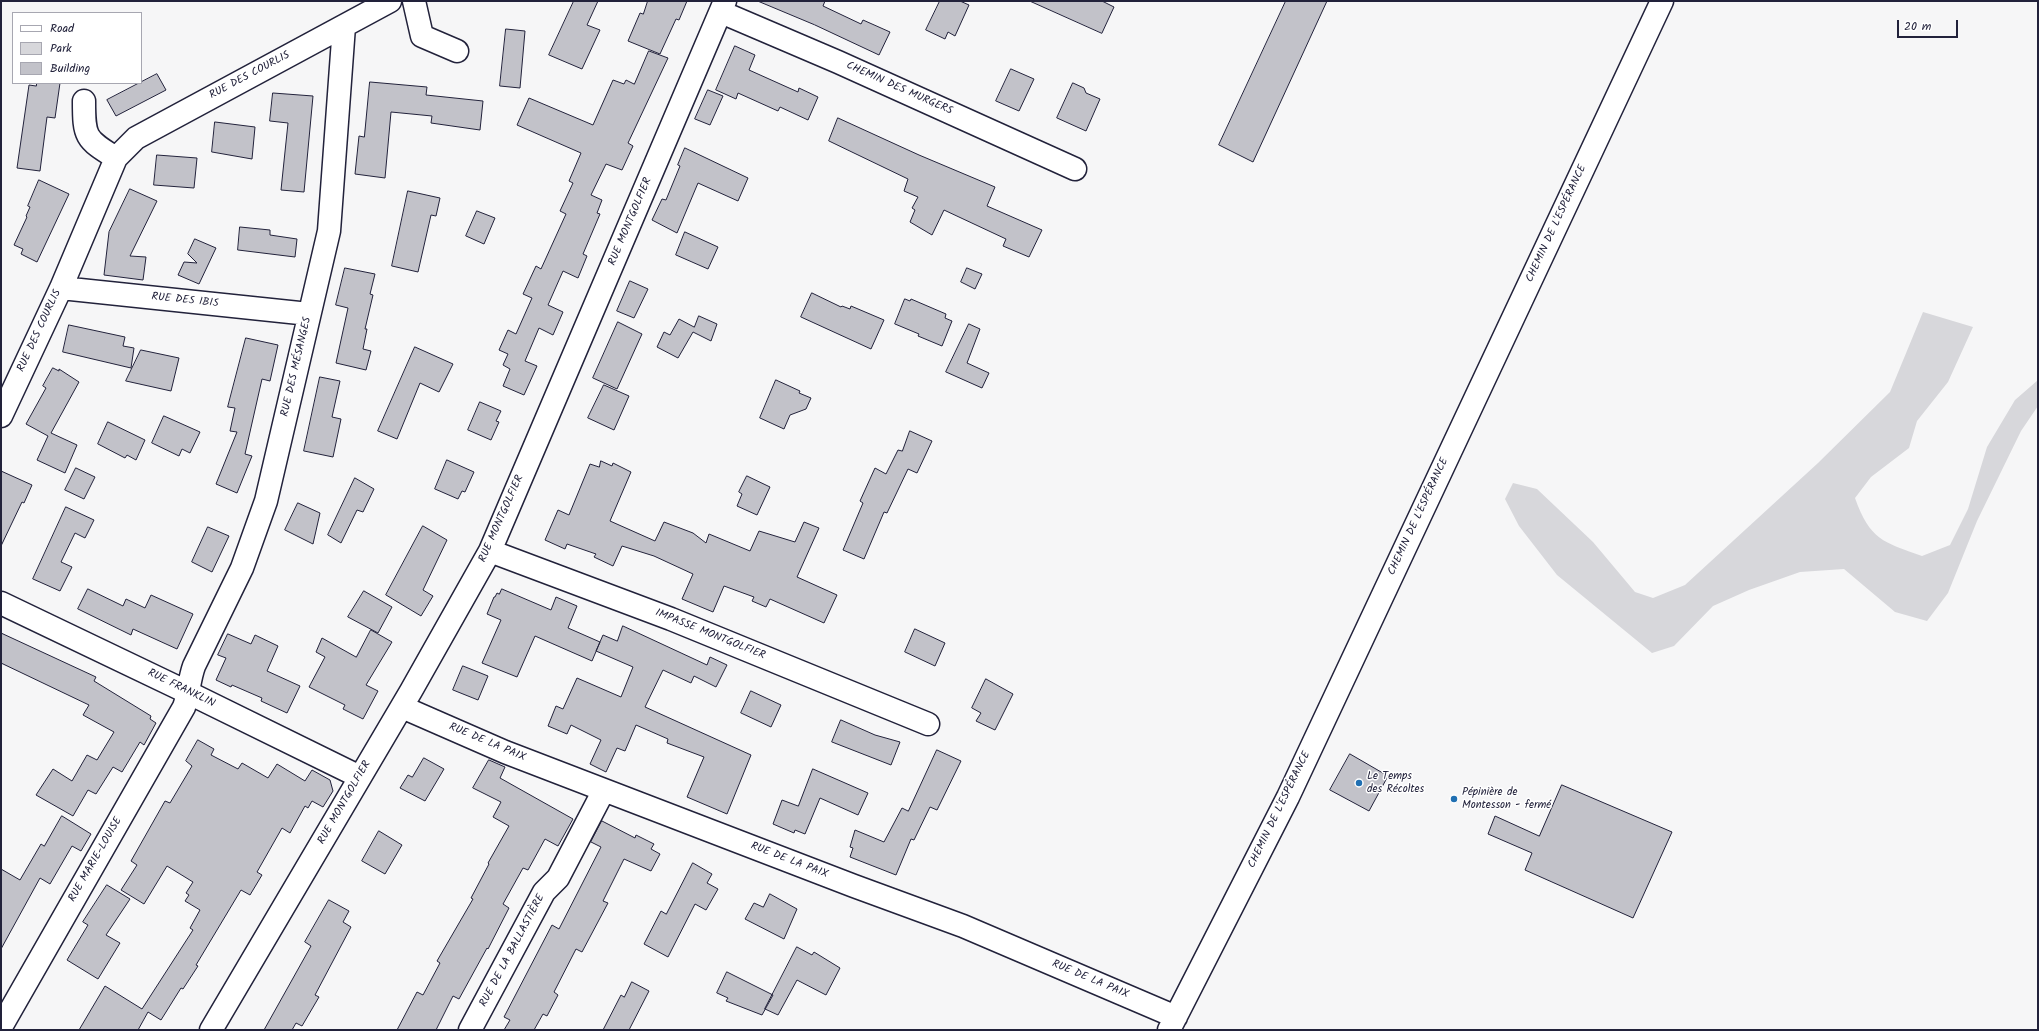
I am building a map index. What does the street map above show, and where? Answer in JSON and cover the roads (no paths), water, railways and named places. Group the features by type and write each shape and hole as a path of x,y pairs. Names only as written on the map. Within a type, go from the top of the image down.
{"street":[{"name":"RUE DES COURLIS","path":"1,416 61,288 116,158 136,138 390,1"},
{"path":"414,1 422,36 457,51"},
{"name":"CHEMIN DE L'ESPÉRANCE","path":"1172,1024 1288,797 1662,1"},
{"name":"CHEMIN DES MURGERS","path":"723,6 845,65 1075,169"},
{"name":"RUE MONTGOLFIER","path":"211,1030 402,707 490,551 723,6"},
{"name":"RUE DES MÉSANGES","path":"189,693 189,681 194,666 242,568 266,501 329,231 344,26"},
{"path":"84,100 84,128 93,144 116,158"},
{"name":"RUE DES IBIS","path":"61,288 309,314"},
{"name":"IMPASSE MONTGOLFIER","path":"490,551 671,619 928,724"},
{"name":"RUE FRANKLIN","path":"1,604 189,693 360,777"},
{"name":"RUE MARIE-LOUISE","path":"1,1027 184,707 189,693"},
{"name":"RUE DE LA PAIX","path":"402,707 505,752 854,886 963,926 1172,1024"},
{"name":"RUE DE LA BALLASTIÈRE","path":"470,1030 544,892 558,878 604,790"}],"place":[{"name":"Le Temps des Récoltes","path":"1359,783"},
{"name":"Pépinière de Montesson - fermé","path":"1454,799"}]}
